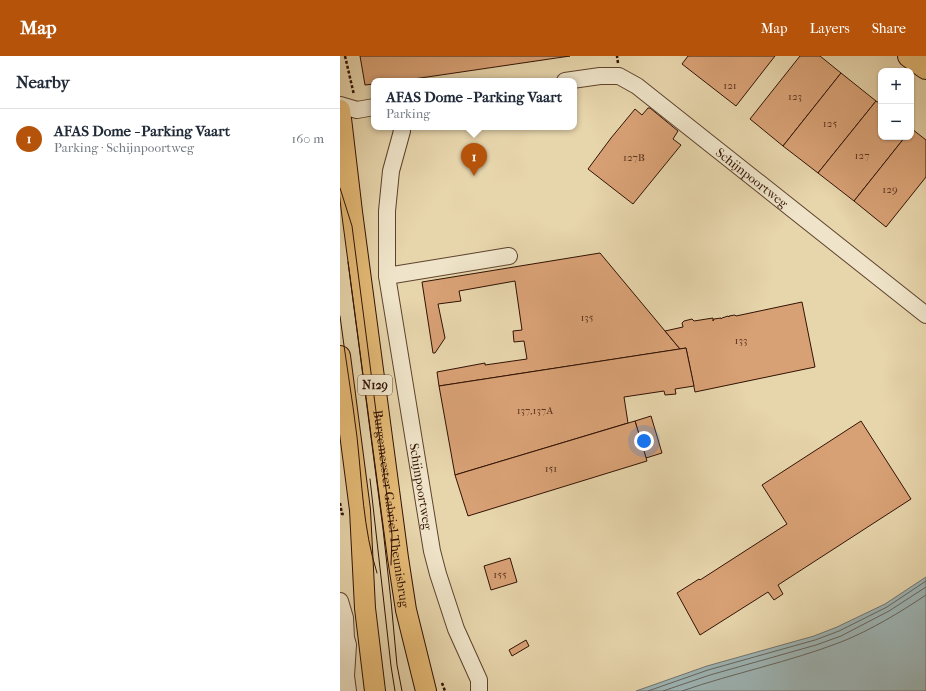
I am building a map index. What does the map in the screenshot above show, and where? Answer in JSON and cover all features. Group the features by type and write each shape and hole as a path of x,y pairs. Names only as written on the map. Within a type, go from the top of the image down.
{"highway":[{"path":"909,56 926,68"}],"main road":[{"name":"Burgemeester Gabriel Theunisbrug","path":"340,110 353,220 406,610 430,687"},
{"name":"N129","path":"340,356 360,510 365,608 375,691"}],"street":[{"name":"Schijnpoortweg","path":"577,79 600,76 619,76 637,86 926,315"},
{"path":"340,105 357,110 371,108"},
{"name":"Schijnpoortweg","path":"402,130 391,171 386,210 387,276 432,551 456,629 479,680 479,691"},
{"path":"387,276 509,256"},
{"path":"340,601 345,618 346,638 348,645 346,676 348,691"}],"path":[{"path":"340,503 342,514"},
{"path":"430,687 445,691"}],"water":[{"path":"926,577 926,691 636,691 707,666 814,636 837,627 885,604"}],"building":[{"path":"360,56 570,56 420,78 371,78 371,84 365,85"},
{"path":"688,56 775,56 736,106 682,64"},
{"path":"800,56 820,56 841,73 783,146 750,119"},
{"path":"841,73 876,101 818,173 783,146"},
{"path":"876,101 878,102 878,140 903,140 854,201 818,173"},
{"path":"648,108 650,108 678,131 673,139 681,145 633,204 588,169 635,109 642,115"},
{"path":"914,131 926,140 926,177 886,227 854,201 903,140 914,140"},
{"path":"600,253 680,349 439,386 437,372 485,363 485,365 527,359 524,341 514,342 513,331 522,330 515,281 459,291 461,301 438,304 445,338 435,353 433,353 422,282"},
{"path":"802,302 815,367 695,392 686,348 680,349 665,331 683,327 682,323 684,321 692,319 694,321 713,318 713,321 714,319 721,319 728,316 736,316"},
{"path":"686,348 694,386 675,389 676,394 665,395 664,391 624,397 628,423 455,475 439,386"},
{"path":"651,416 662,453 646,458 635,421"},
{"path":"635,421 647,461 468,516 455,475"},
{"path":"861,421 911,499 778,585 783,594 774,600 768,592 700,635 677,593 699,579 700,580 787,524 762,485"},
{"path":"510,558 517,582 491,590 484,566"},
{"path":"526,640 529,646 512,656 509,650"}],"tram line":[{"path":"340,188 352,226 392,535 391,565"},
{"path":"348,262 383,529 397,665 402,691"},
{"path":"340,316 357,437 366,522 372,556 377,573"},
{"path":"370,479 395,691"}],"place":[{"name":"AFAS Dome - Parking Vaart","path":"474,176"}]}
